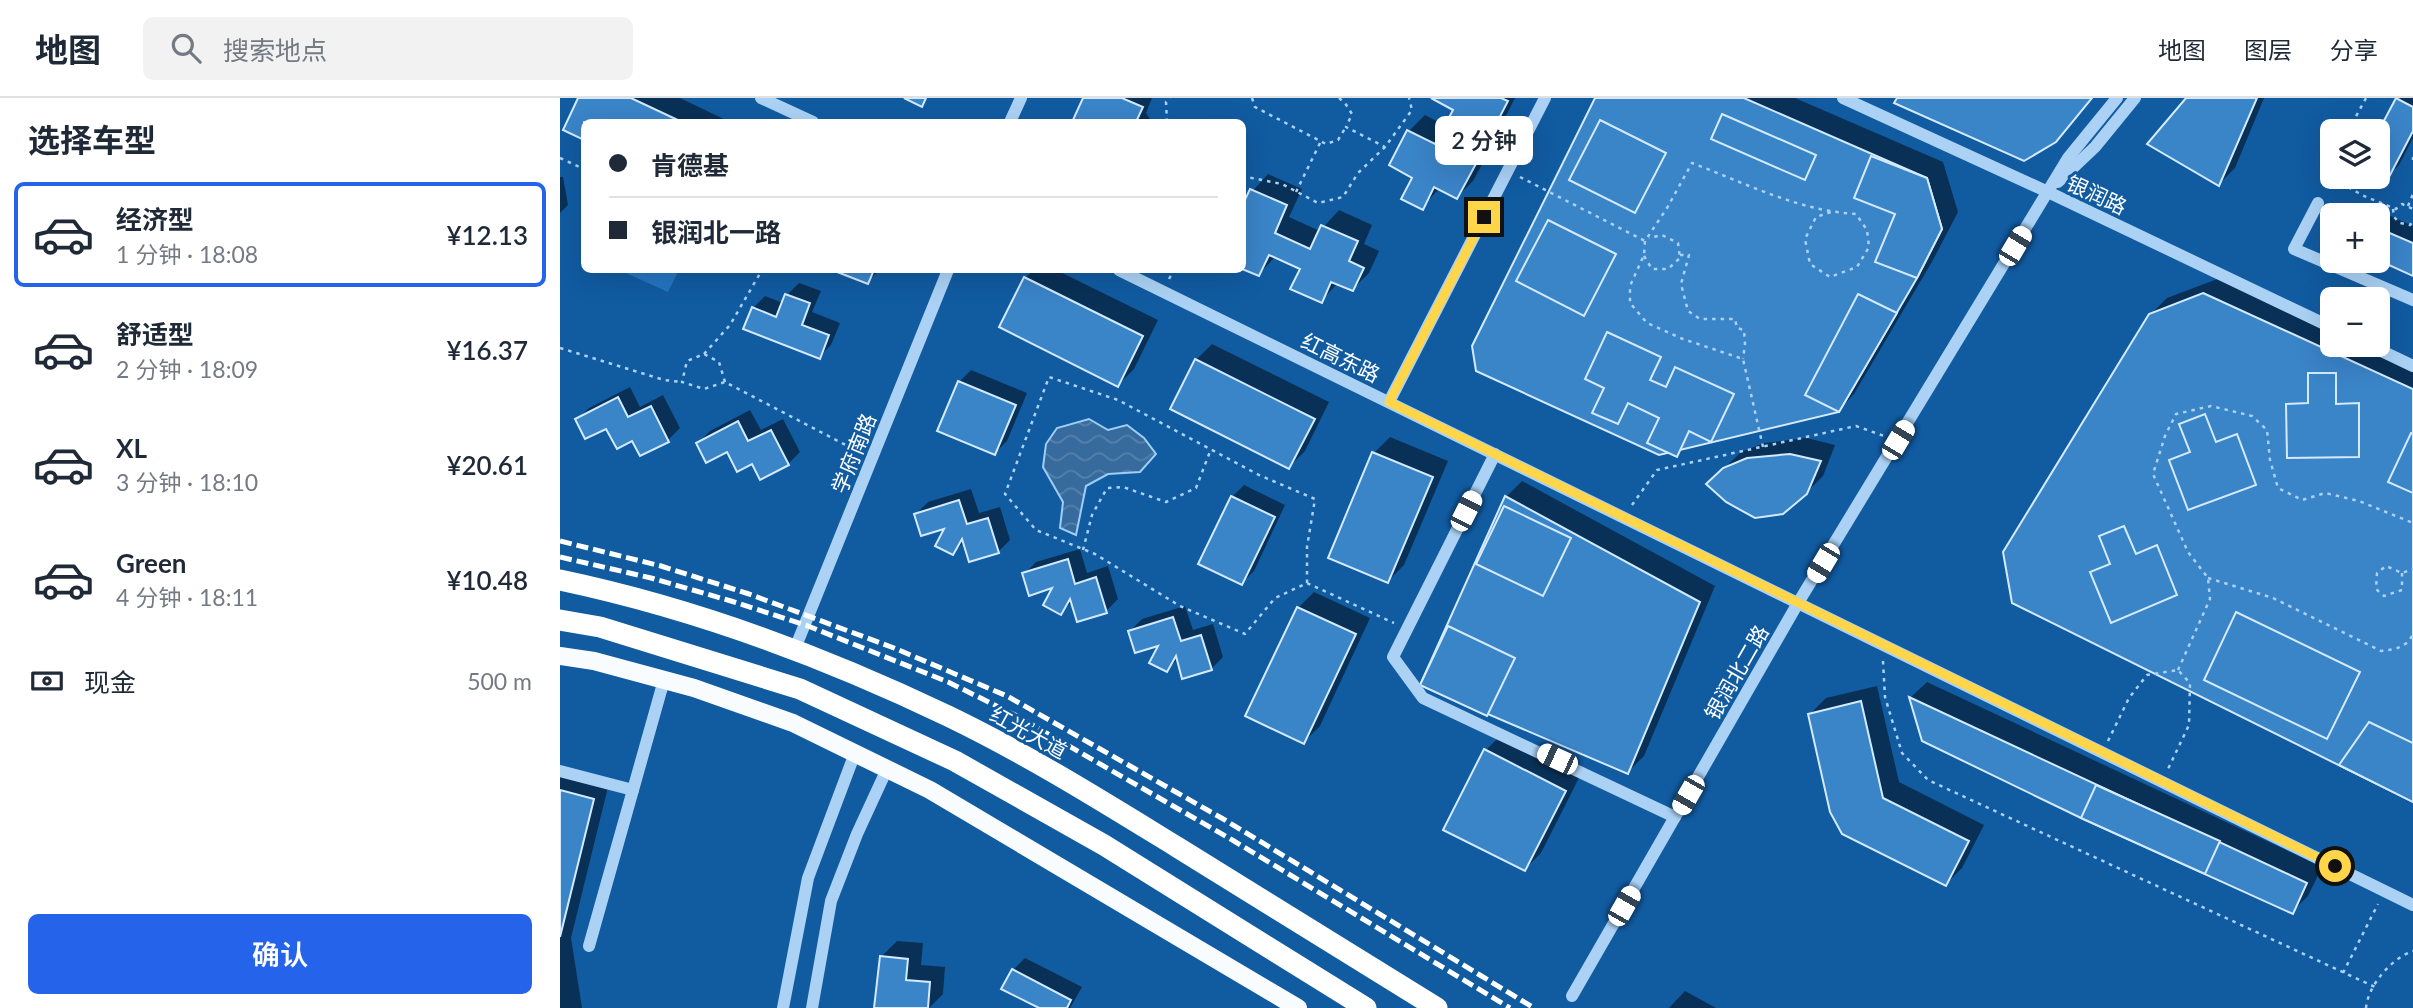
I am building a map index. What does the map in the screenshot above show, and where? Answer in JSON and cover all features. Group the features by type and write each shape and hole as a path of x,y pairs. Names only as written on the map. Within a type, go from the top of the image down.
{"highway":[{"name":"红光大道","path":"560,580 592,586 698,617 794,650 949,717 1087,792 1437,1008"},
{"path":"560,620 600,627 800,688 956,761 1104,845 1366,1008"}],"main road":[{"path":"560,656 594,661 694,688 793,723 930,790 1298,1008"}],"street":[{"path":"761,98 806,119"},
{"path":"1011,119 1021,98"},
{"path":"1389,402 1545,98"},
{"name":"银润路","path":"1843,98 1858,101 2320,321"},
{"path":"2048,192 2068,158 2118,98"},
{"path":"2048,192 2095,147 2135,98"},
{"name":"银润北二路","path":"1572,996 1798,603 2048,192"},
{"path":"2318,203 2294,249 2413,300"},
{"name":"学府南路","path":"794,650 947,273"},
{"name":"红高东路","path":"1125,273 2413,905"},
{"path":"2390,355 2413,366"},
{"path":"1495,454 1392,657 1423,698 1675,817"},
{"path":"589,946 664,680"},
{"path":"783,1008 808,878 855,753"},
{"path":"812,1008 831,901 857,834 887,769"},
{"path":"560,771 633,790"}],"path":[{"path":"1167,119 1166,102 1170,98"},
{"path":"1252,98 1255,107 1326,144 1338,140 1352,114 1339,98"},
{"path":"1246,177 1282,184 1318,203 1343,197 1358,173 1385,147 1412,110 1409,98"},
{"path":"2355,119 2366,98"},
{"path":"1346,127 1385,147"},
{"path":"1296,192 1321,141"},
{"path":"560,158 581,168"},
{"path":"1649,238 1692,163 1803,205 1831,212 1856,214 1867,230 1869,247 1857,267 1830,277 1810,264 1805,239 1816,217 1831,212"},
{"path":"1508,171 1645,241"},
{"path":"2351,189 2396,209 2402,204 2413,209"},
{"path":"2407,206 2413,194"},
{"path":"2393,208 2394,217 2400,223 2410,225 2413,221"},
{"path":"1644,255 1652,270 1668,270 1680,258 1678,243 1662,234 1645,241 1644,255 1630,286 1630,303 1647,323 1683,339 1743,359"},
{"path":"1680,256 1689,255 1681,284 1688,311 1700,319 1735,319 1737,328 1744,330 1743,359 1763,447"},
{"path":"682,382 687,361 704,354 730,326 760,273"},
{"path":"560,348 664,380 704,389 725,382"},
{"path":"704,354 719,362 725,382 871,459"},
{"path":"1307,583 1307,547 1315,499 1259,475 1118,400 1049,377 1004,494 1036,530 1095,554 1180,606 1245,634 1275,598 1307,583 1407,629"},
{"path":"2178,670 2210,599 2208,578 2188,552 2153,474 2165,436 2176,414 2211,406 2252,416 2267,430 2270,460 2278,488 2302,500 2325,493 2359,501 2413,523"},
{"path":"1623,517 1657,470 1856,426 1898,440"},
{"path":"1083,550 1092,515 1107,488 1124,487 1166,502 1196,488 1211,449"},
{"path":"2402,573 2402,590 2384,596 2376,589 2377,573 2386,566 2402,573 2413,569"},
{"path":"2208,578 2273,598 2381,651 2397,649 2409,643 2413,635"},
{"path":"1881,644 1885,697 1902,753 1928,780 2375,987"},
{"path":"2102,752 2129,698 2147,675 2178,670"},
{"path":"2162,782 2189,724 2190,683 2178,670"},
{"path":"2343,973 2385,891"},
{"path":"2366,1008 2367,999 2390,967 2404,954 2413,950"}],"shaded area":[{"path":"626,273 678,273 668,292"}],"water":[{"path":"1089,419 1108,430 1127,425 1144,438 1156,454 1140,472 1108,474 1086,486 1076,535 1060,528 1063,502 1043,467 1046,444 1057,428"}],"building":[{"path":"578,98 631,98 676,119 581,119 581,139 563,130"},
{"path":"904,98 926,98 922,107"},
{"path":"1083,98 1122,98 1143,107 1137,119 1073,119"},
{"path":"1431,98 1501,98 1508,101 1492,132 1472,121 1456,151 1477,162 1457,199 1434,187 1423,210 1401,199 1412,178 1389,165 1407,130 1435,144 1453,110"},
{"path":"1595,98 1744,98 1927,178 1942,229 1917,278 1839,412 1659,455 1476,371 1472,346"},
{"path":"1897,98 2092,98 2056,142 2024,161 1894,103"},
{"path":"2186,98 2257,98 2219,186 2147,144"},
{"path":"2396,98 2413,107 2413,131 2390,175 2390,119 2385,119"},
{"path":"1722,114 1816,155 1805,180 1711,139"},
{"path":"1600,120 1666,153 1635,213 1569,180"},
{"path":"1871,156 1927,178 1942,229 1917,278 1875,262 1895,214 1854,198"},
{"path":"1250,189 1287,205 1275,233 1310,249 1321,225 1358,241 1349,261 1364,268 1353,291 1331,282 1322,303 1290,289 1300,269 1269,255 1259,276 1246,271 1246,198"},
{"path":"1548,220 1616,254 1584,316 1516,281"},
{"path":"2390,233 2413,243 2413,276 2390,265"},
{"path":"840,273 873,273 868,284"},
{"path":"1024,277 1143,336 1118,387 999,327"},
{"path":"2203,293 2320,346 2320,357 2343,357 2413,389 2413,802 2012,603 2003,552 2149,314"},
{"path":"785,294 810,303 802,325 829,335 820,359 743,329 752,307 776,317"},
{"path":"1858,294 1897,313 1839,412 1805,395"},
{"path":"1607,332 1661,357 1650,380 1666,387 1675,367 1734,394 1711,442 1689,431 1677,457 1647,443 1659,418 1628,403 1618,424 1592,413 1604,388 1585,379"},
{"path":"1195,359 1315,419 1289,469 1170,409"},
{"path":"2308,373 2336,373 2336,404 2359,403 2359,457 2287,458 2286,404 2308,403"},
{"path":"958,381 1016,405 995,455 937,431"},
{"path":"618,397 628,417 651,406 669,442 640,456 632,441 617,449 606,429 585,439 575,419"},
{"path":"2205,414 2216,442 2237,434 2256,485 2188,510 2169,460 2190,452 2179,424"},
{"path":"738,421 748,441 771,430 789,465 760,480 752,464 737,472 727,452 706,463 696,443"},
{"path":"2411,433 2413,434 2413,493 2388,482"},
{"path":"1372,452 1433,477 1388,583 1328,558"},
{"path":"1790,454 1821,461 1807,494 1783,514 1755,518 1726,502 1706,484 1723,468 1747,458"},
{"path":"1231,496 1275,517 1242,585 1198,564"},
{"path":"1505,496 1700,602 1628,774 1420,685"},
{"path":"959,500 967,524 988,518 999,553 969,562 962,539 953,555 935,546 944,529 921,536 914,514"},
{"path":"1504,506 1571,538 1543,596 1476,564"},
{"path":"2124,526 2136,554 2157,545 2177,595 2111,623 2090,572 2110,564 2099,536"},
{"path":"1068,559 1075,584 1096,577 1107,613 1077,622 1070,599 1061,615 1043,605 1052,588 1029,596 1022,573"},
{"path":"1297,607 1356,634 1304,744 1245,716"},
{"path":"2236,612 2360,672 2327,739 2204,680"},
{"path":"1173,617 1181,641 1201,635 1212,670 1182,679 1176,656 1167,672 1149,663 1158,646 1135,653 1128,631"},
{"path":"1448,626 1515,658 1487,716 1420,685"},
{"path":"1909,697 2307,883 2293,914 2081,818 1922,741"},
{"path":"1861,701 1883,798 1969,841 1946,886 1842,834 1830,812 1808,714"},
{"path":"2369,722 2413,743 2413,802 2339,765"},
{"path":"1484,749 1566,791 1525,871 1443,830"},
{"path":"2096,785 2220,841 2205,874 2081,818"},
{"path":"560,790 594,799 560,937"},
{"path":"880,956 908,959 906,980 930,982 928,1008 874,1008"},
{"path":"1012,969 1071,1000 1067,1008 1039,1008 1001,989"}],"railway":[{"path":"560,541 661,566 749,594 894,648 1007,696 1225,820 1534,1008"},
{"path":"560,557 651,578 731,601 808,626 948,682 1015,715 1234,841 1510,1008"}],"route":[{"path":"1484,217 1389,402 2335,866"}]}
